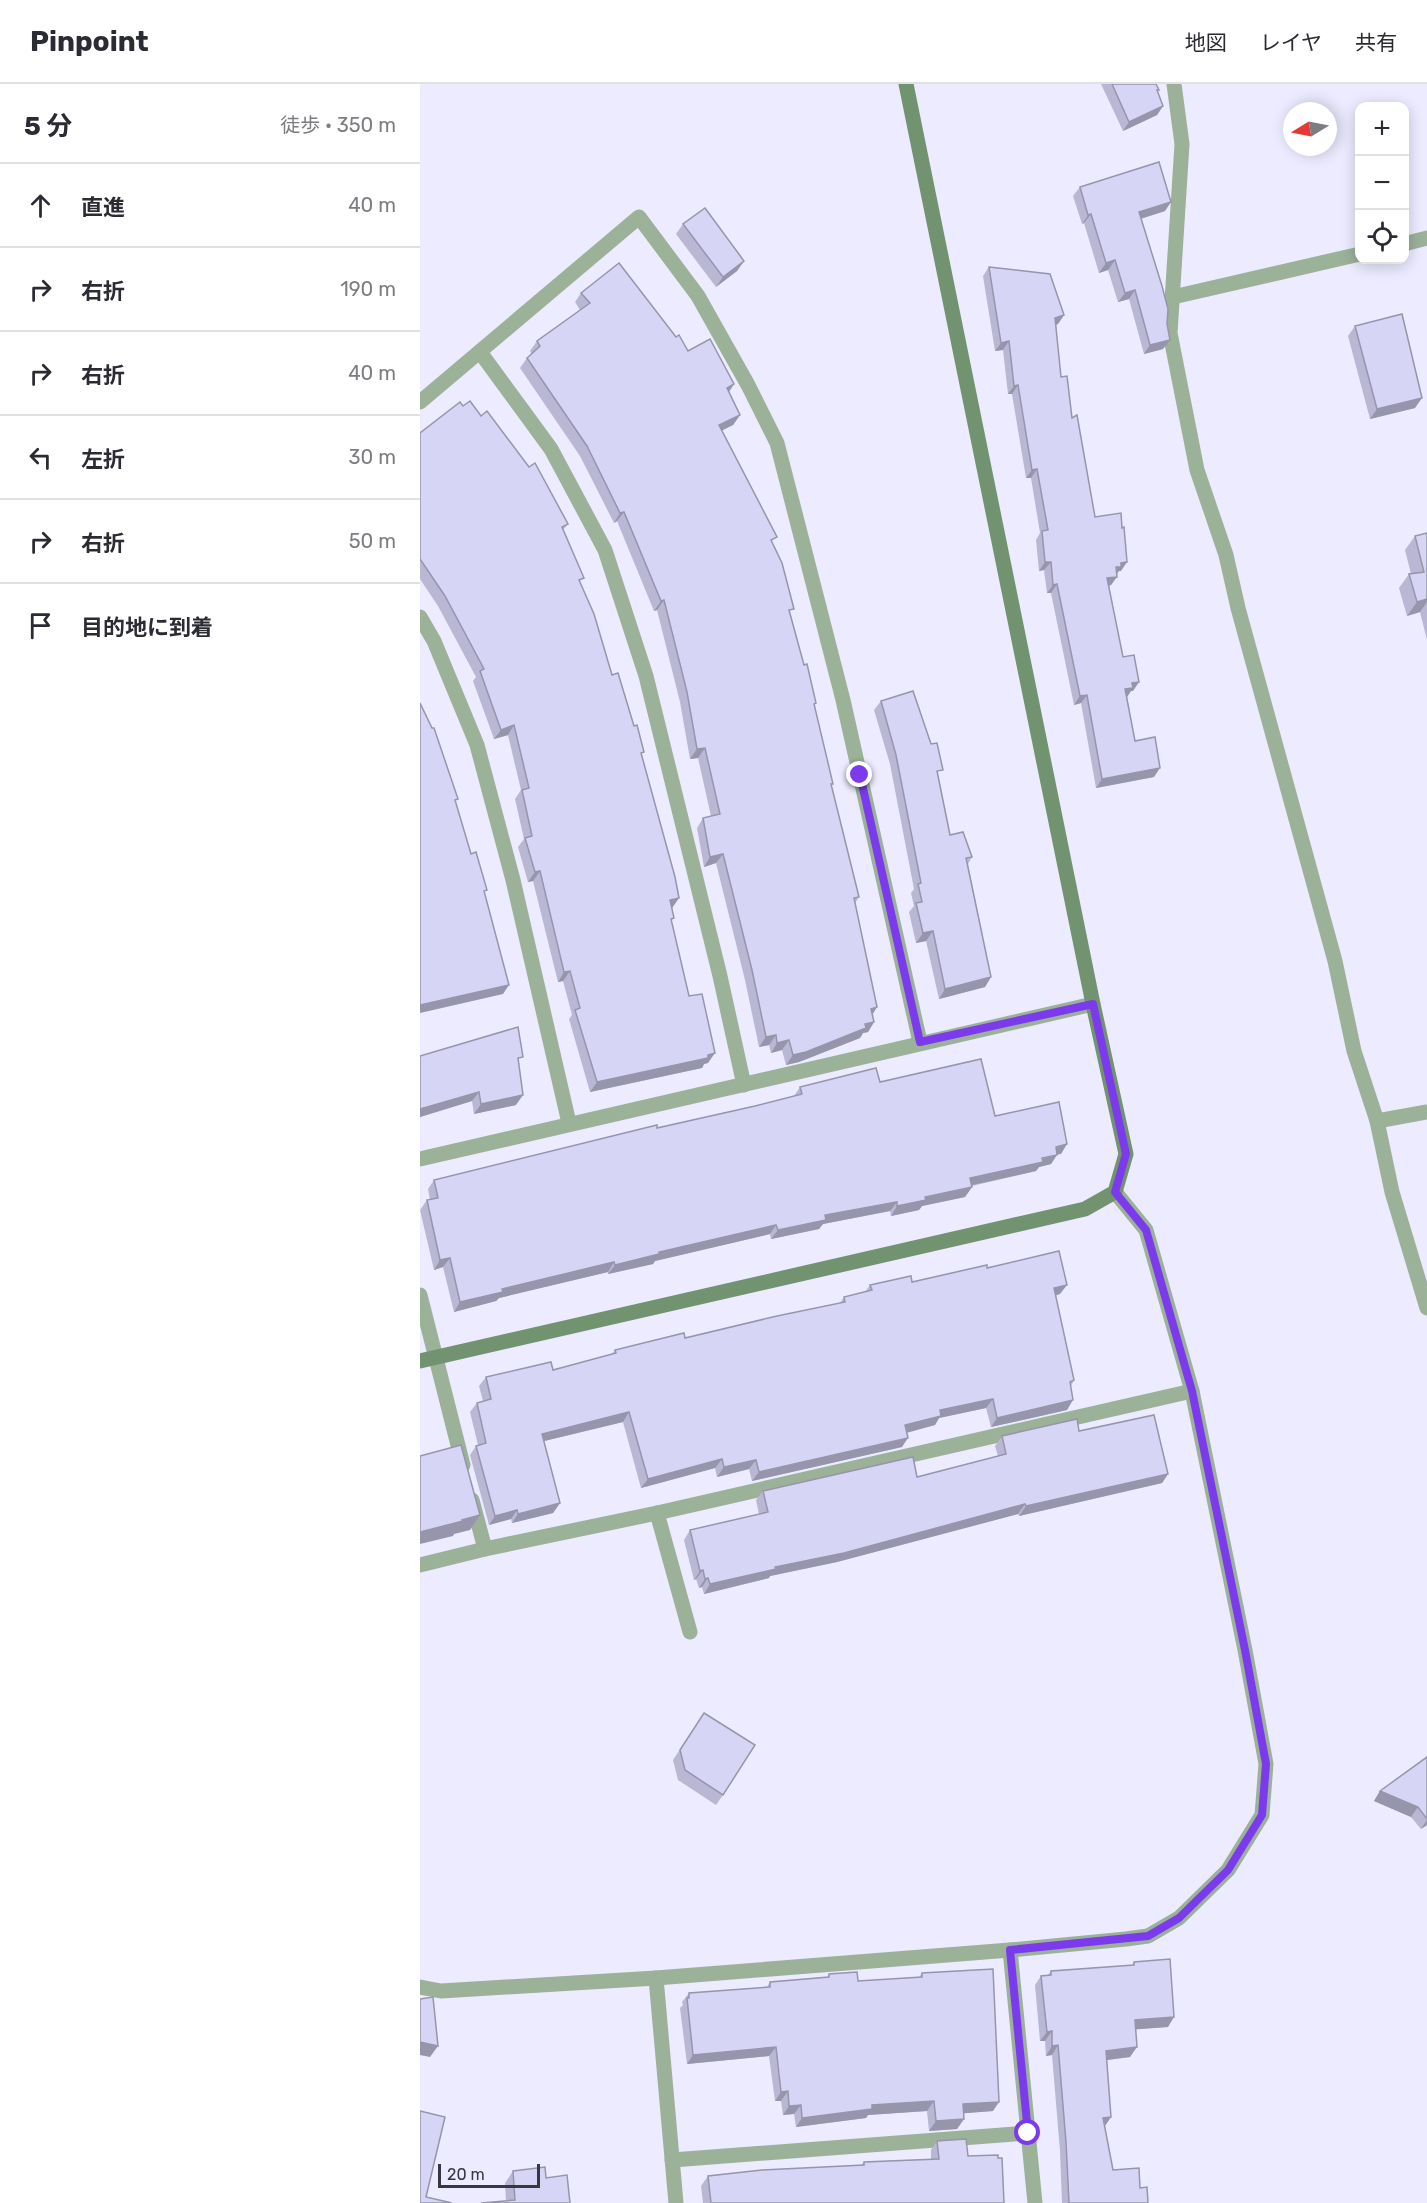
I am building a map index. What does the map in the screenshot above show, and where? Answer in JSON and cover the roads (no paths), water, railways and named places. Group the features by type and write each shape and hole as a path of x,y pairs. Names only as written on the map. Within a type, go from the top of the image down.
{"street":[{"path":"427,1360 1085,1209 1115,1192 1126,1154 1093,1004 906,84"},
{"path":"1174,84 1182,144 1170,333 1197,470 1226,555 1238,608 1335,961 1354,1051 1377,1121 1392,1192 1427,1308"},
{"path":"420,402 639,217 698,296 748,385 777,443 843,700 920,1042"},
{"path":"1409,243 1427,238"},
{"path":"1173,297 1355,255"},
{"path":"480,352 551,449 605,550 646,676 720,976 744,1085"},
{"path":"420,617 434,641 477,745 513,880 569,1123"},
{"path":"420,1158 1093,1004"},
{"path":"1377,1121 1427,1112"},
{"path":"420,1987 441,1991 656,1978 1010,1950 1148,1936 1179,1918 1228,1870 1262,1815 1266,1764 1192,1391 1146,1230 1115,1192"},
{"path":"420,1295 427,1360 485,1549"},
{"path":"420,1565 1192,1391"},
{"path":"657,1513 690,1632"},
{"path":"1010,1950 1035,2203"},
{"path":"656,1978 676,2203"},
{"path":"672,2160 1028,2133"}]}
